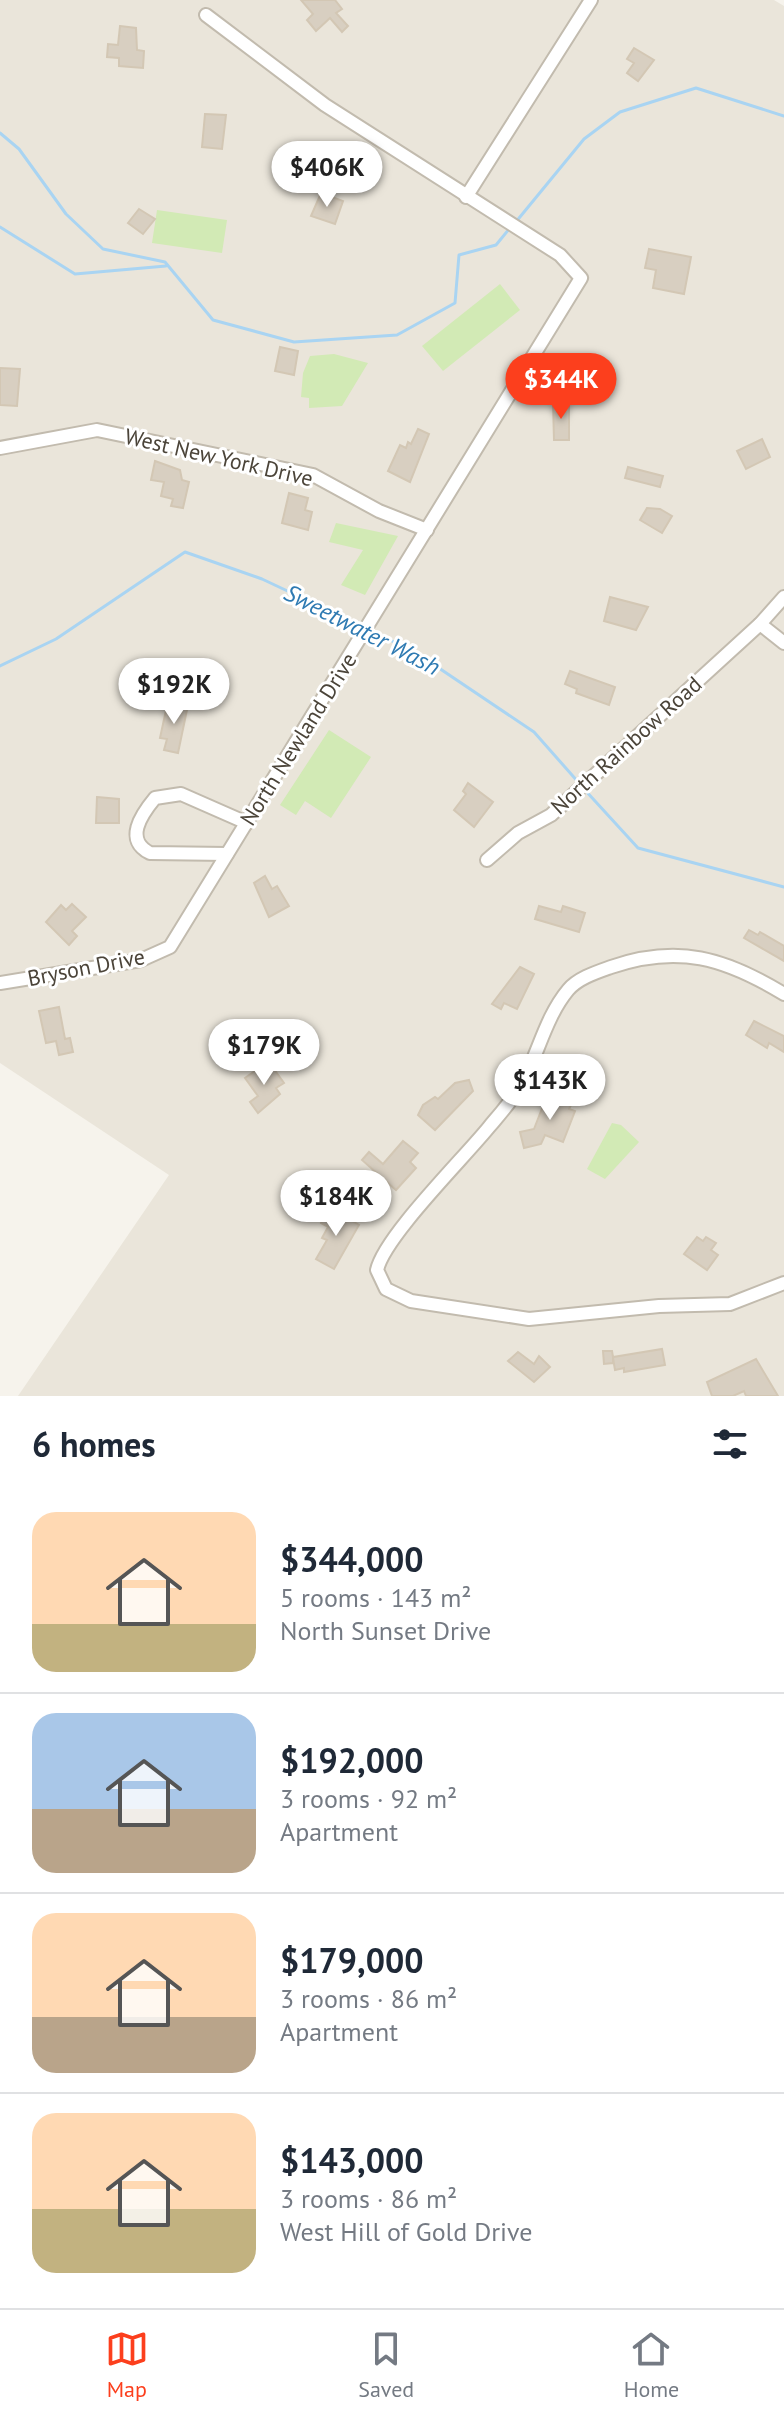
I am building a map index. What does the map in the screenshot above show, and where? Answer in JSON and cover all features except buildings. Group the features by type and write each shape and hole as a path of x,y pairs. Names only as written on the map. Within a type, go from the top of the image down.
{"street":[{"path":"206,15 325,105 466,197 591,0"},
{"name":"North Newland Drive","path":"170,947 581,278 560,255 466,197"},
{"name":"West New York Drive","path":"0,448 97,430 313,475 379,511 427,530"},
{"name":"North Rainbow Road","path":"487,860 518,833 551,815 760,624 784,597"},
{"path":"760,624 784,643"},
{"path":"227,854 150,853 140,848 135,839 137,826 155,798 181,794 247,823"},
{"name":"Bryson Drive","path":"0,983 141,960 170,947"},
{"path":"784,994 758,978 712,959 669,954 627,962 591,974 569,987 550,1017 520,1087 380,1257 377,1270 386,1289 411,1301 464,1312 529,1319 659,1306 730,1304 784,1283"}],"shaded area":[{"path":"0,0 774,0 784,6 784,1396 18,1396 169,1175 0,1063"}],"green space":[{"path":"157,210 227,220 222,253 152,243"},
{"path":"500,284 520,310 443,371 422,346"},
{"path":"334,354 368,363 342,406 309,408 309,398 301,397 303,373 310,356"},
{"path":"336,523 398,536 365,595 341,585 363,550 329,542"},
{"path":"329,730 371,757 331,818 305,801 296,815 280,805"},
{"path":"612,1123 621,1125 639,1142 605,1179 587,1169"}],"waterway":[{"path":"515,223 584,139 620,112 696,88 784,116"},
{"path":"0,133 19,149 66,214 103,249 165,262 213,320 294,342 397,335 455,303 459,255 496,245 510,228"},
{"path":"0,227 75,274 166,266"},
{"name":"Sweetwater Wash","path":"0,666 56,639 185,552 262,579 364,627"},
{"name":"Sweetwater Wash","path":"371,630 421,656 534,732 579,783"},
{"name":"Sweetwater Wash","path":"584,789 638,848 784,887"}]}
